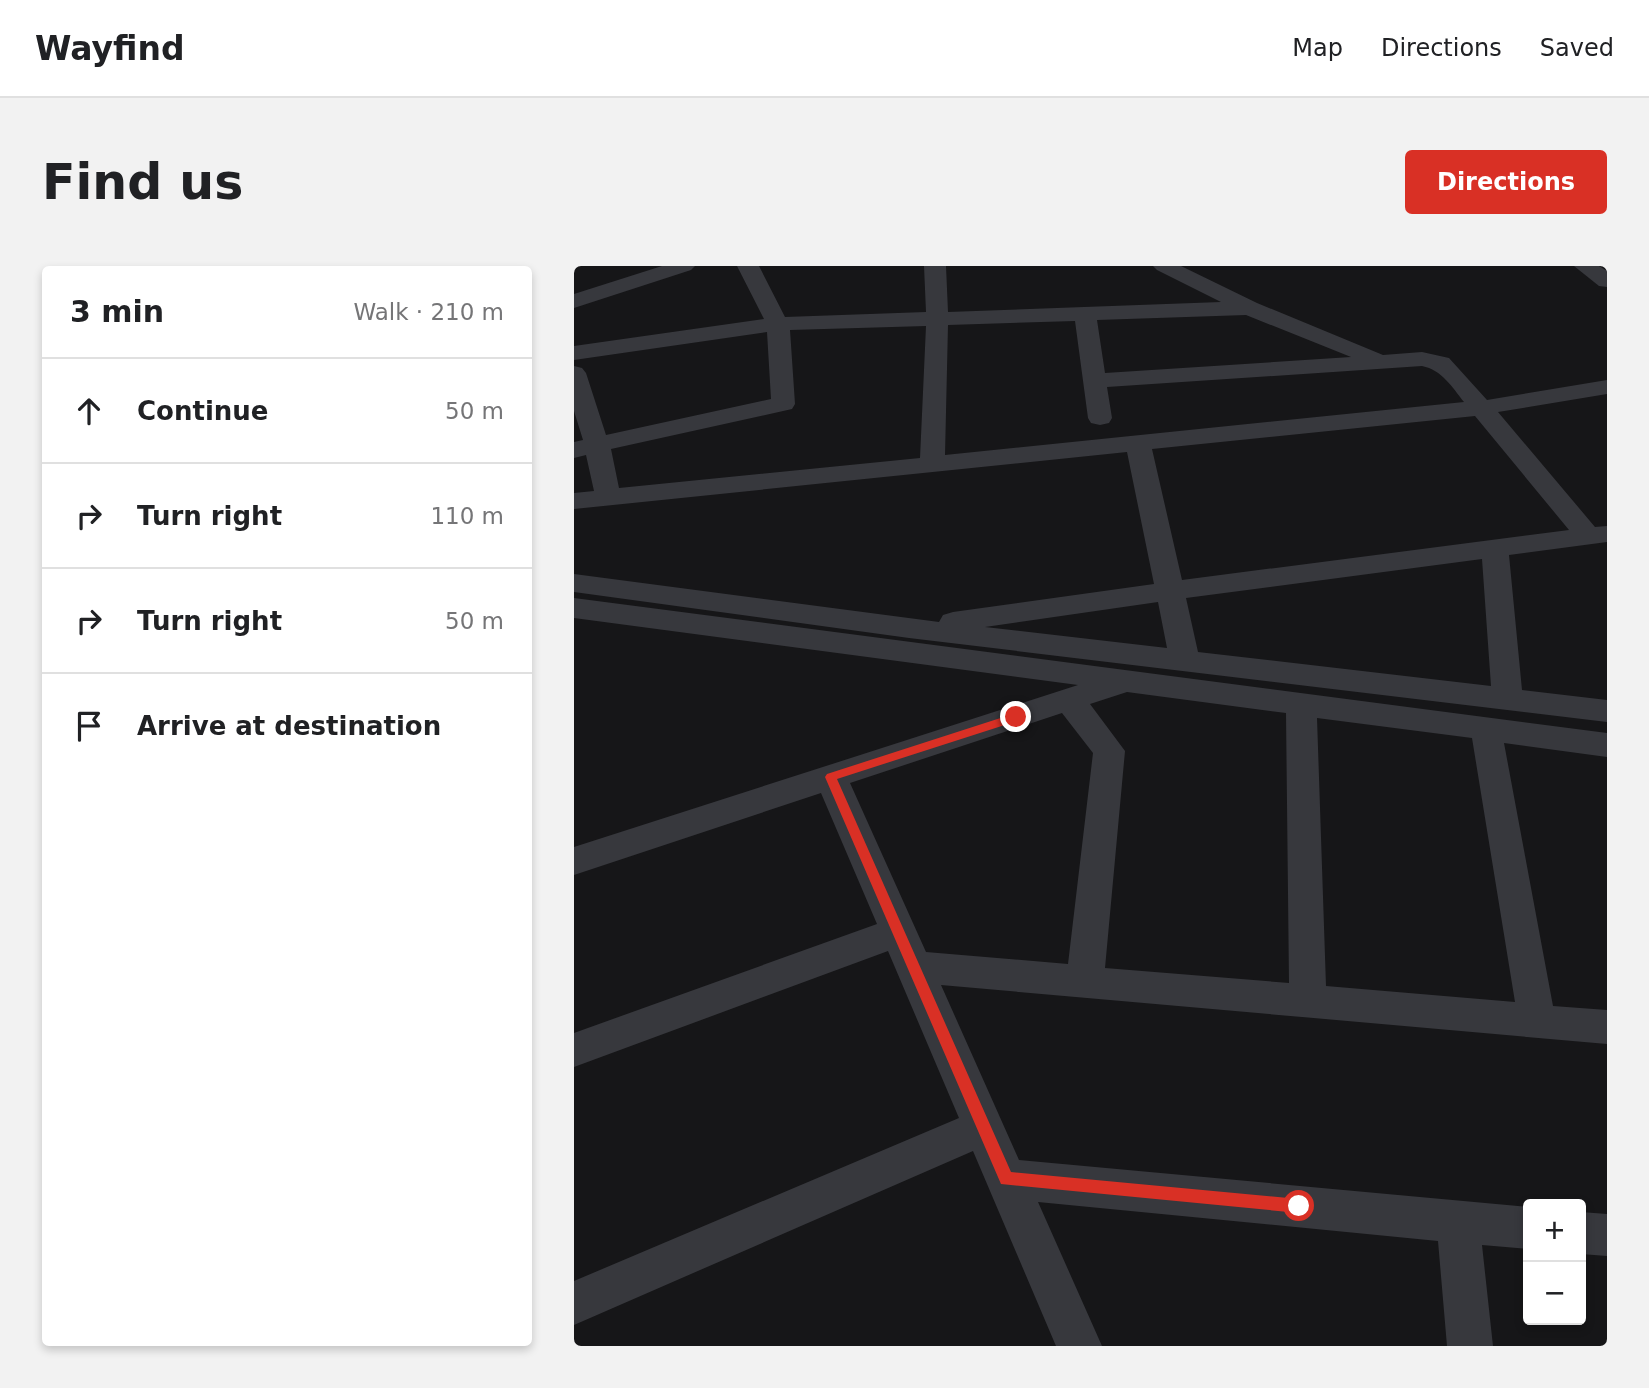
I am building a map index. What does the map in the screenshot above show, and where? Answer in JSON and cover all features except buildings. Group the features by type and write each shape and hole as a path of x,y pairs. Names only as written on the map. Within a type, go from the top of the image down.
{"street":[{"path":"574,301 684,266"},
{"path":"585,447 783,404 779,324 748,266"},
{"path":"932,464 937,320 935,266"},
{"path":"1164,266 1249,308 1381,361"},
{"path":"1585,266 1607,281"},
{"path":"574,353 779,324 1249,308"},
{"path":"1085,314 1100,418"},
{"path":"1095,381 1381,361 1422,359 1441,363 1598,535"},
{"path":"574,373 585,447 608,497"},
{"path":"574,501 1480,408 1603,392"},
{"path":"1138,443 1185,661"},
{"path":"909,628 1598,535"},
{"path":"1495,548 1507,699"},
{"path":"574,583 909,628 1607,711"},
{"path":"574,608 1607,746"},
{"path":"574,861 1125,681"},
{"path":"1069,700 1109,751 1085,982"},
{"path":"1301,705 1308,1001"},
{"path":"1486,729 1537,1021"},
{"path":"831,777 1079,1346"},
{"path":"574,1050 898,932"},
{"path":"914,967 1607,1027"},
{"path":"574,1303 984,1127"},
{"path":"1006,1179 1523,1228"},
{"path":"1458,1221 1470,1346"},
{"path":"1586,1233 1607,1235"}],"route":[{"path":"1016,717 831,777 1006,1179 1299,1206"}]}
